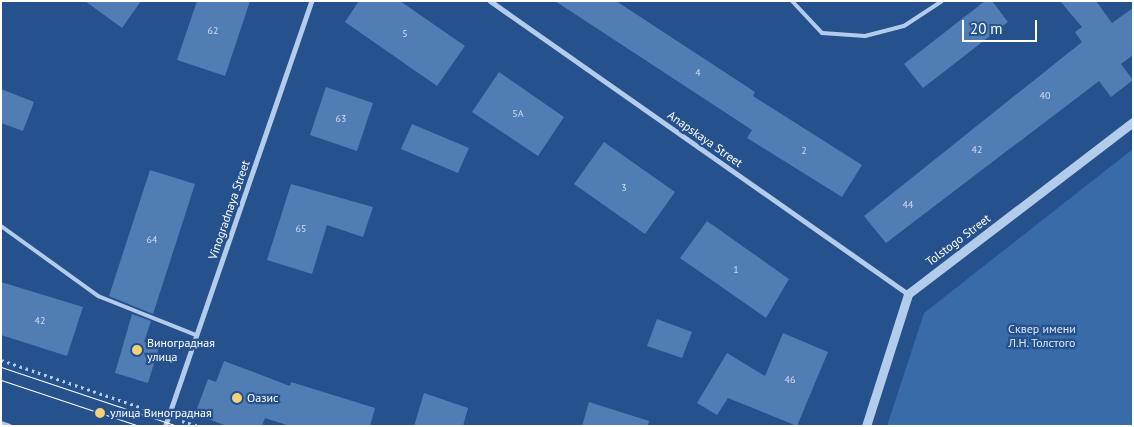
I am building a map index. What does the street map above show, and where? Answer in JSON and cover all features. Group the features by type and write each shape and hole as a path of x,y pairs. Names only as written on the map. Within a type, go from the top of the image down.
{"street":[{"name":"Vinogradnaya Street","path":"165,426 310,1"},
{"name":"Anapskaya Street","path":"490,1 908,294"},
{"name":"Tolstogo Street","path":"908,294 1133,122"},
{"path":"866,426 908,294"}],"lane":[{"path":"792,1 822,33 865,36 904,26 942,1"},
{"path":"1,226 98,296 196,335"},
{"path":"1,423 10,426"}],"path":[{"path":"1,360 198,426"}],"green space":[{"name":"Сквер имени Л.Н. Толстого","path":"1133,149 1133,426 887,426 924,313"}],"building":[{"path":"85,1 141,1 122,28"},
{"path":"197,1 250,1 225,76 177,60"},
{"path":"359,1 400,1 465,46 437,86 345,22"},
{"path":"555,1 616,1 755,92 753,96 862,165 842,197 747,138 752,130"},
{"path":"985,1 992,1 1008,22 923,88 904,64"},
{"path":"1060,1 1096,1 1112,23 1133,8 1133,55 1121,64 1133,80 1111,97 1099,81 886,243 864,216 1082,42 1075,32 1082,27"},
{"path":"499,72 564,117 538,156 472,112"},
{"path":"326,87 373,103 357,151 310,135"},
{"path":"1,89 34,102 23,131 1,123"},
{"path":"412,124 469,148 458,173 401,149"},
{"path":"604,142 675,192 645,234 574,184"},
{"path":"150,170 195,184 153,314 109,296"},
{"path":"291,184 373,207 363,237 327,225 312,274 267,260"},
{"path":"707,221 789,279 766,318 680,258"},
{"path":"1,282 83,307 67,356 1,335"},
{"path":"132,314 151,321 144,342 159,347 148,383 115,373"},
{"path":"657,319 692,332 682,358 647,346"},
{"path":"783,333 828,352 797,426 728,398 717,415 697,403 727,353 765,376"},
{"path":"224,361 290,386 291,382 375,408 370,426 290,426 265,418 262,426 227,426 195,414 208,379 216,382"},
{"path":"424,393 468,408 463,426 414,426"},
{"path":"589,402 649,421 648,426 582,426"}],"tram line":[{"path":"1,367 177,426"},
{"path":"1,380 139,426"}],"place":[{"name":"Виноградная улица","path":"137,350"},
{"name":"Оазис","path":"237,398"},
{"name":"улица Виноградная","path":"100,413"}]}
